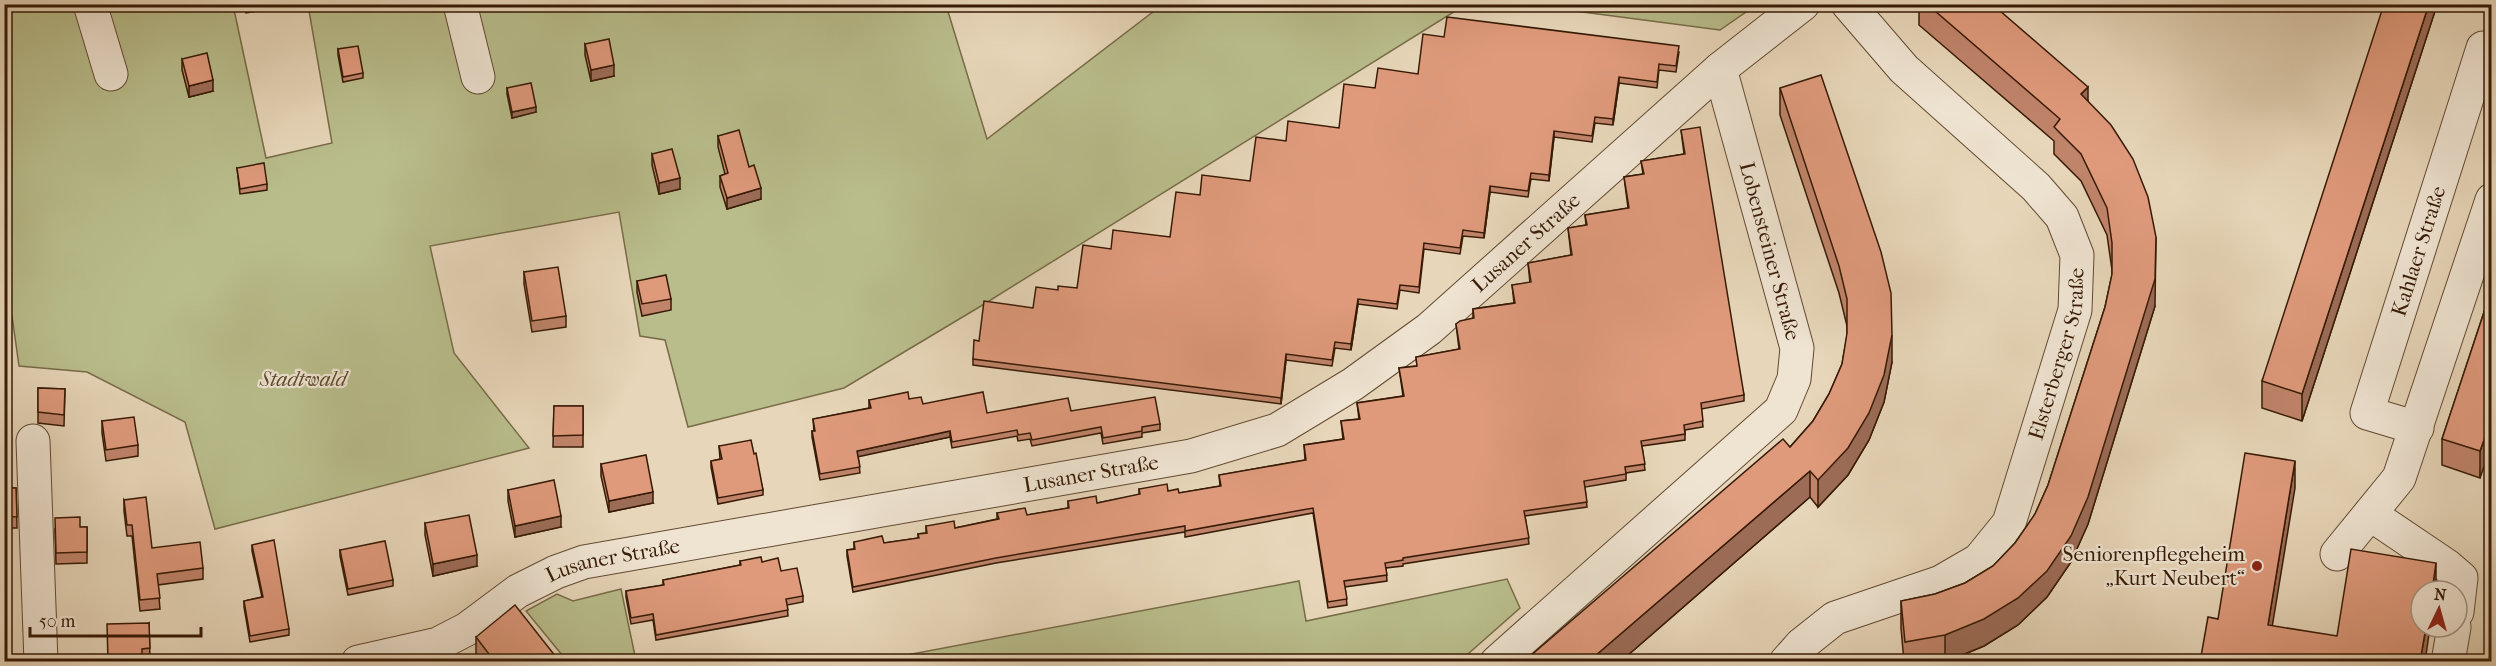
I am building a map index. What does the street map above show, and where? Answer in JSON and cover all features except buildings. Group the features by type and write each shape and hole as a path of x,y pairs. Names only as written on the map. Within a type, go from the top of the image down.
{"street":[{"path":"90,4 111,74"},
{"path":"460,4 478,77"},
{"path":"1720,69 1803,4"},
{"name":"Elsterberger Straße","path":"1786,662 1800,645 1835,618 1941,582 1979,560 2009,523 2075,310 2077,255 2062,217 2036,186 1904,69 1848,4"},
{"name":"Kahlaer Straße","path":"2417,428 2367,413 2483,48 2492,50"},
{"name":"Lusaner Straße","path":"358,662 438,644 467,629 518,591 556,572 584,562 1191,456 1277,430 1353,384 1433,326 1720,69"},
{"name":"Lobensteiner Straße","path":"1497,662 1781,410 1794,379 1797,348 1720,69"},
{"path":"2337,554 2399,478 2492,200"},
{"path":"33,441 41,662"},
{"path":"2370,514 2447,566 2461,579"},
{"path":"2448,662 2452,639"}],"green space":[{"path":"1756,4 1720,30 1529,5"},
{"name":"Stadtwald","path":"5,5 233,5 266,158 332,143 308,5 946,5 987,139 1162,5 1465,5 981,306 844,388 688,427 665,340 640,336 619,212 430,246 454,353 529,448 215,529 185,422 87,372 19,366 12,316 5,316"},
{"path":"1507,579 1520,608 1460,661 875,661 1299,581 1306,621"},
{"path":"621,589 635,656 640,661 567,661 526,611 557,594 573,601"}],"place":[{"name":"Seniorenpflegeheim „Kurt Neubert“","path":"2257,566"}]}
